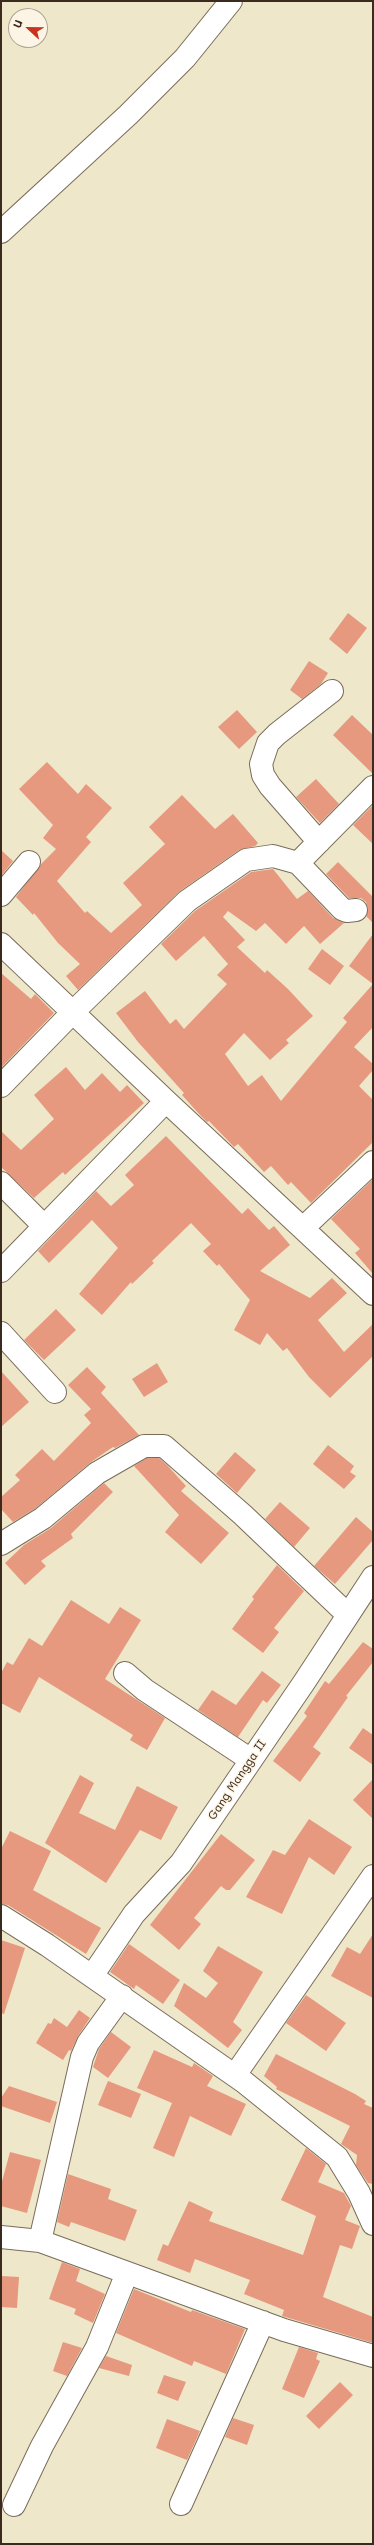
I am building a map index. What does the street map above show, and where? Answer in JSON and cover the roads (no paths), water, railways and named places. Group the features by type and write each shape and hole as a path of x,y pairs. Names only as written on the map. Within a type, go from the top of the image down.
{"street":[{"path":"1,232 148,95 184,58 230,1"},
{"path":"319,842 270,786 263,775 261,764 268,743 277,734 332,691"},
{"path":"298,863 373,787"},
{"path":"1,1086 72,1012 187,901 246,860 273,856 298,863 342,909 347,911 356,910"},
{"path":"1,895 29,862"},
{"path":"1,944 166,1101 373,1294"},
{"path":"1,1271 166,1101"},
{"path":"303,1228 373,1162"},
{"path":"1,1183 44,1226"},
{"path":"1,1333 55,1392"},
{"path":"1,1544 43,1518 97,1473 110,1465 144,1446 164,1446 243,1515 348,1615"},
{"name":"Gang Mangga II","path":"92,1976 134,1914 181,1863 373,1577"},
{"path":"125,1673 145,1690 251,1760"},
{"path":"234,2075 373,1876"},
{"path":"1,1916 122,1996 234,2075 337,2157 359,2193 373,2224"},
{"path":"40,2242 82,2057 88,2043 122,1996"},
{"path":"1,2237 40,2242 264,2322 373,2356"},
{"path":"14,2505 42,2446 97,2347 128,2273"},
{"path":"181,2504 264,2322"}]}
